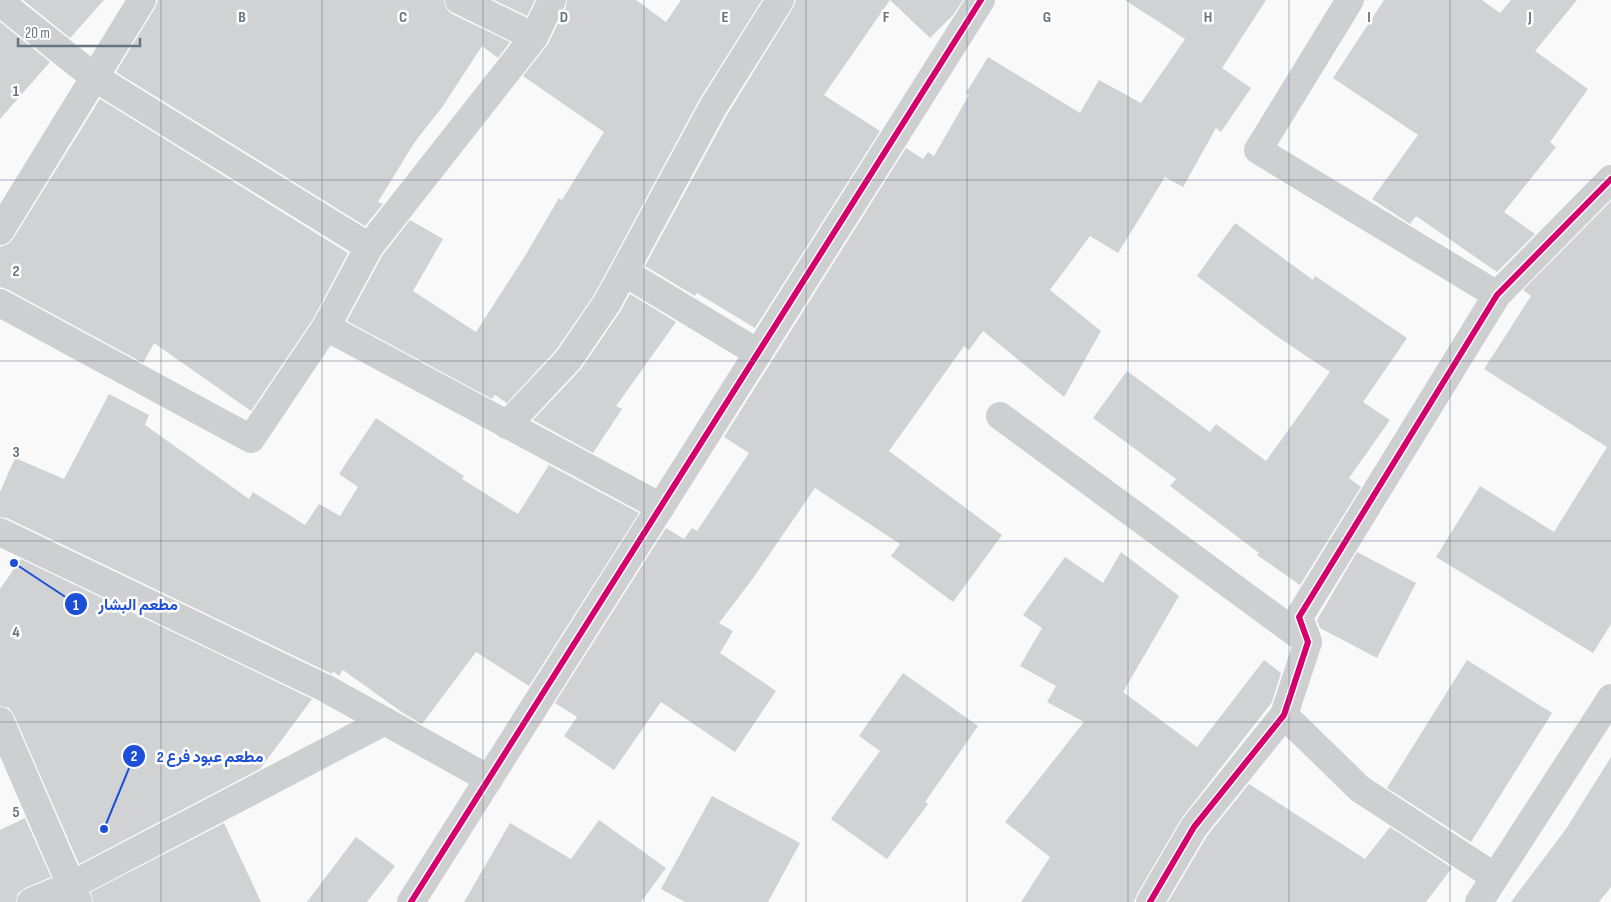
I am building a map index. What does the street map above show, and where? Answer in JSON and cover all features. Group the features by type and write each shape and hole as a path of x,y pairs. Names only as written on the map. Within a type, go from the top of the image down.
{"street":[{"path":"0,231 142,0"},
{"path":"459,0 534,37"},
{"path":"0,303 251,439 326,327 369,247 534,37 552,0"},
{"path":"506,425 568,360 607,304 713,108 780,0"},
{"path":"411,902 981,0"},
{"path":"1350,0 1258,150 1497,295"},
{"path":"0,2 94,77 369,247"},
{"path":"1150,902 1194,827 1284,715 1308,642 1299,617 1497,295 1611,179"},
{"path":"624,272 758,353"},
{"path":"326,327 661,507"},
{"path":"1000,416 1308,642"},
{"path":"0,532 325,688 488,780"},
{"path":"1479,902 1611,698"},
{"path":"1284,715 1360,789 1495,878"},
{"path":"0,721 75,894"},
{"path":"31,902 75,894 385,722"}],"building":[{"path":"23,0 104,0 70,38"},
{"path":"158,0 444,0 446,8 452,14 510,42 498,58 482,46 443,106 414,143 378,202 383,204 365,226 116,72"},
{"path":"494,0 535,0 527,16"},
{"path":"567,0 636,0 666,22 681,0 762,0 699,100 594,295 556,350 507,403 495,395 492,399 347,321 382,256 410,220 443,239 413,291 476,332 525,256 559,198 562,200 604,132 523,76 548,44 566,7"},
{"path":"796,0 890,0 824,95 880,131 755,328 697,293 695,296 645,266 727,115 793,8"},
{"path":"890,0 963,0 954,14 930,38"},
{"path":"1125,0 1266,0 1222,68 1251,88 1221,132 1216,128 1183,187 1165,177 1118,253 1090,236 1050,290 1101,331 1064,397 983,331 969,350 964,346 889,451 1002,535 953,602 891,556 900,544 815,488 751,581 719,623 733,631 720,653 776,691 735,752 661,702 614,770 564,736 577,717 555,703 666,528 684,539 692,528 697,531 749,453 724,437 906,148 923,159 928,152 934,156 969,95 966,93 988,57 1080,113 1099,80 1141,103 1185,39"},
{"path":"1384,0 1482,0 1500,13 1511,0 1577,0 1535,51 1588,89 1550,142 1556,147 1504,212 1535,234 1497,272 1416,216 1410,224 1372,199 1418,135 1333,78"},
{"path":"0,22 50,62 0,119"},
{"path":"100,99 348,253 313,319 251,411 154,343 143,363 7,289 0,287 0,247 8,244 13,239"},
{"path":"1611,201 1611,624 1593,653 1436,557 1480,486 1554,532 1607,447 1484,369 1531,296 1523,290"},
{"path":"1235,223 1313,280 1315,276 1407,338 1363,402 1390,420 1349,478 1361,487 1300,585 1257,555 1259,553 1170,486 1176,479 1093,418 1127,371 1210,432 1216,424 1266,461 1330,372 1275,335 1197,276"},
{"path":"630,294 676,322 616,406 622,409 593,453 533,420 581,369"},
{"path":"109,394 149,415 145,425 249,499 253,492 305,525 319,504 340,516 358,487 339,474 376,418 464,476 462,479 518,514 549,465 639,513 529,686 476,652 422,724 403,713 343,670 339,676 333,671 332,674 7,518 0,517 0,492 15,458 64,479"},
{"path":"1121,552 1179,596 1123,692 1197,747 1264,660 1281,673 1272,702 1181,819 1134,902 1021,902 1050,857 1005,822 1084,722 1047,702 1056,686 1020,666 1042,628 1023,615 1065,557 1103,583"},
{"path":"1357,552 1416,583 1377,658 1320,628 1317,620"},
{"path":"21,559 312,699 260,769 79,864 14,715 9,708 0,706 0,589"},
{"path":"1467,660 1552,713 1471,842 1387,788"},
{"path":"903,673 978,726 925,802 928,804 887,859 831,819 880,751 859,736"},
{"path":"1611,757 1611,887 1599,902 1511,902 1566,829"},
{"path":"1249,784 1365,859 1390,827 1452,868 1426,902 1168,902 1207,836"},
{"path":"712,796 800,843 768,902 685,902 661,889"},
{"path":"25,818 51,877 18,893 16,902 0,902 0,830"},
{"path":"599,820 666,868 641,902 464,902 510,823 571,859"},
{"path":"224,823 261,902 93,902 91,892"},
{"path":"356,837 395,866 367,902 307,902"}],"cycle path":[{"path":"411,902 981,0"},
{"path":"1150,902 1194,827 1284,715 1308,642 1299,617 1497,295 1611,179"}],"place":[{"name":"مطعم البشار","path":"14,563"},
{"name":"مطعم عبود فرع 2","path":"104,829"}]}
